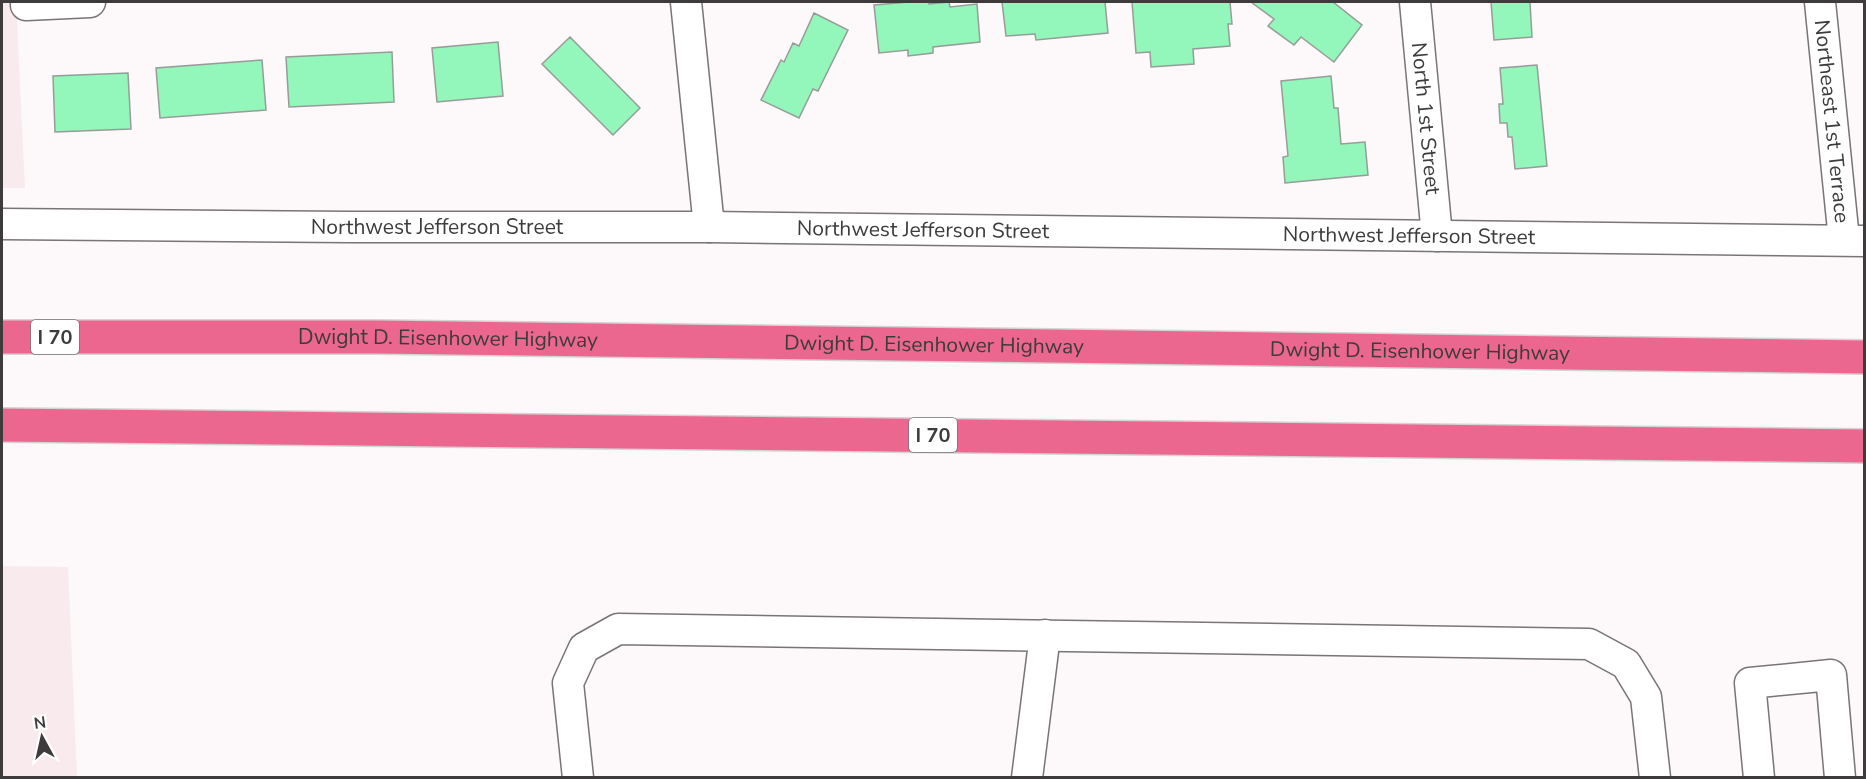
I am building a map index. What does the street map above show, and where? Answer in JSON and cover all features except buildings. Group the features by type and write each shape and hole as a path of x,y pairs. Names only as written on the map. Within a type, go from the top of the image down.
{"highway":[{"name":"Dwight D. Eisenhower Highway","path":"2,337 378,337 1864,357"},
{"name":"I 70","path":"2,425 1864,446"}],"street":[{"path":"26,5 90,2"},
{"path":"686,2 709,227"},
{"name":"North 1st Street","path":"1415,2 1437,236"},
{"name":"Northeast 1st Terrace","path":"1820,2 1854,241"},
{"name":"Northwest Jefferson Street","path":"2,224 709,227 1854,241"},
{"path":"578,777 568,683 584,648 618,629 1589,644 1626,664 1646,697 1655,777"},
{"path":"1028,777 1045,635"},
{"path":"1759,777 1750,683 1831,675 1840,777"}],"shaded area":[{"path":"2,2 16,2 25,188 2,188"},
{"path":"2,566 68,567 77,777 2,777"}]}
